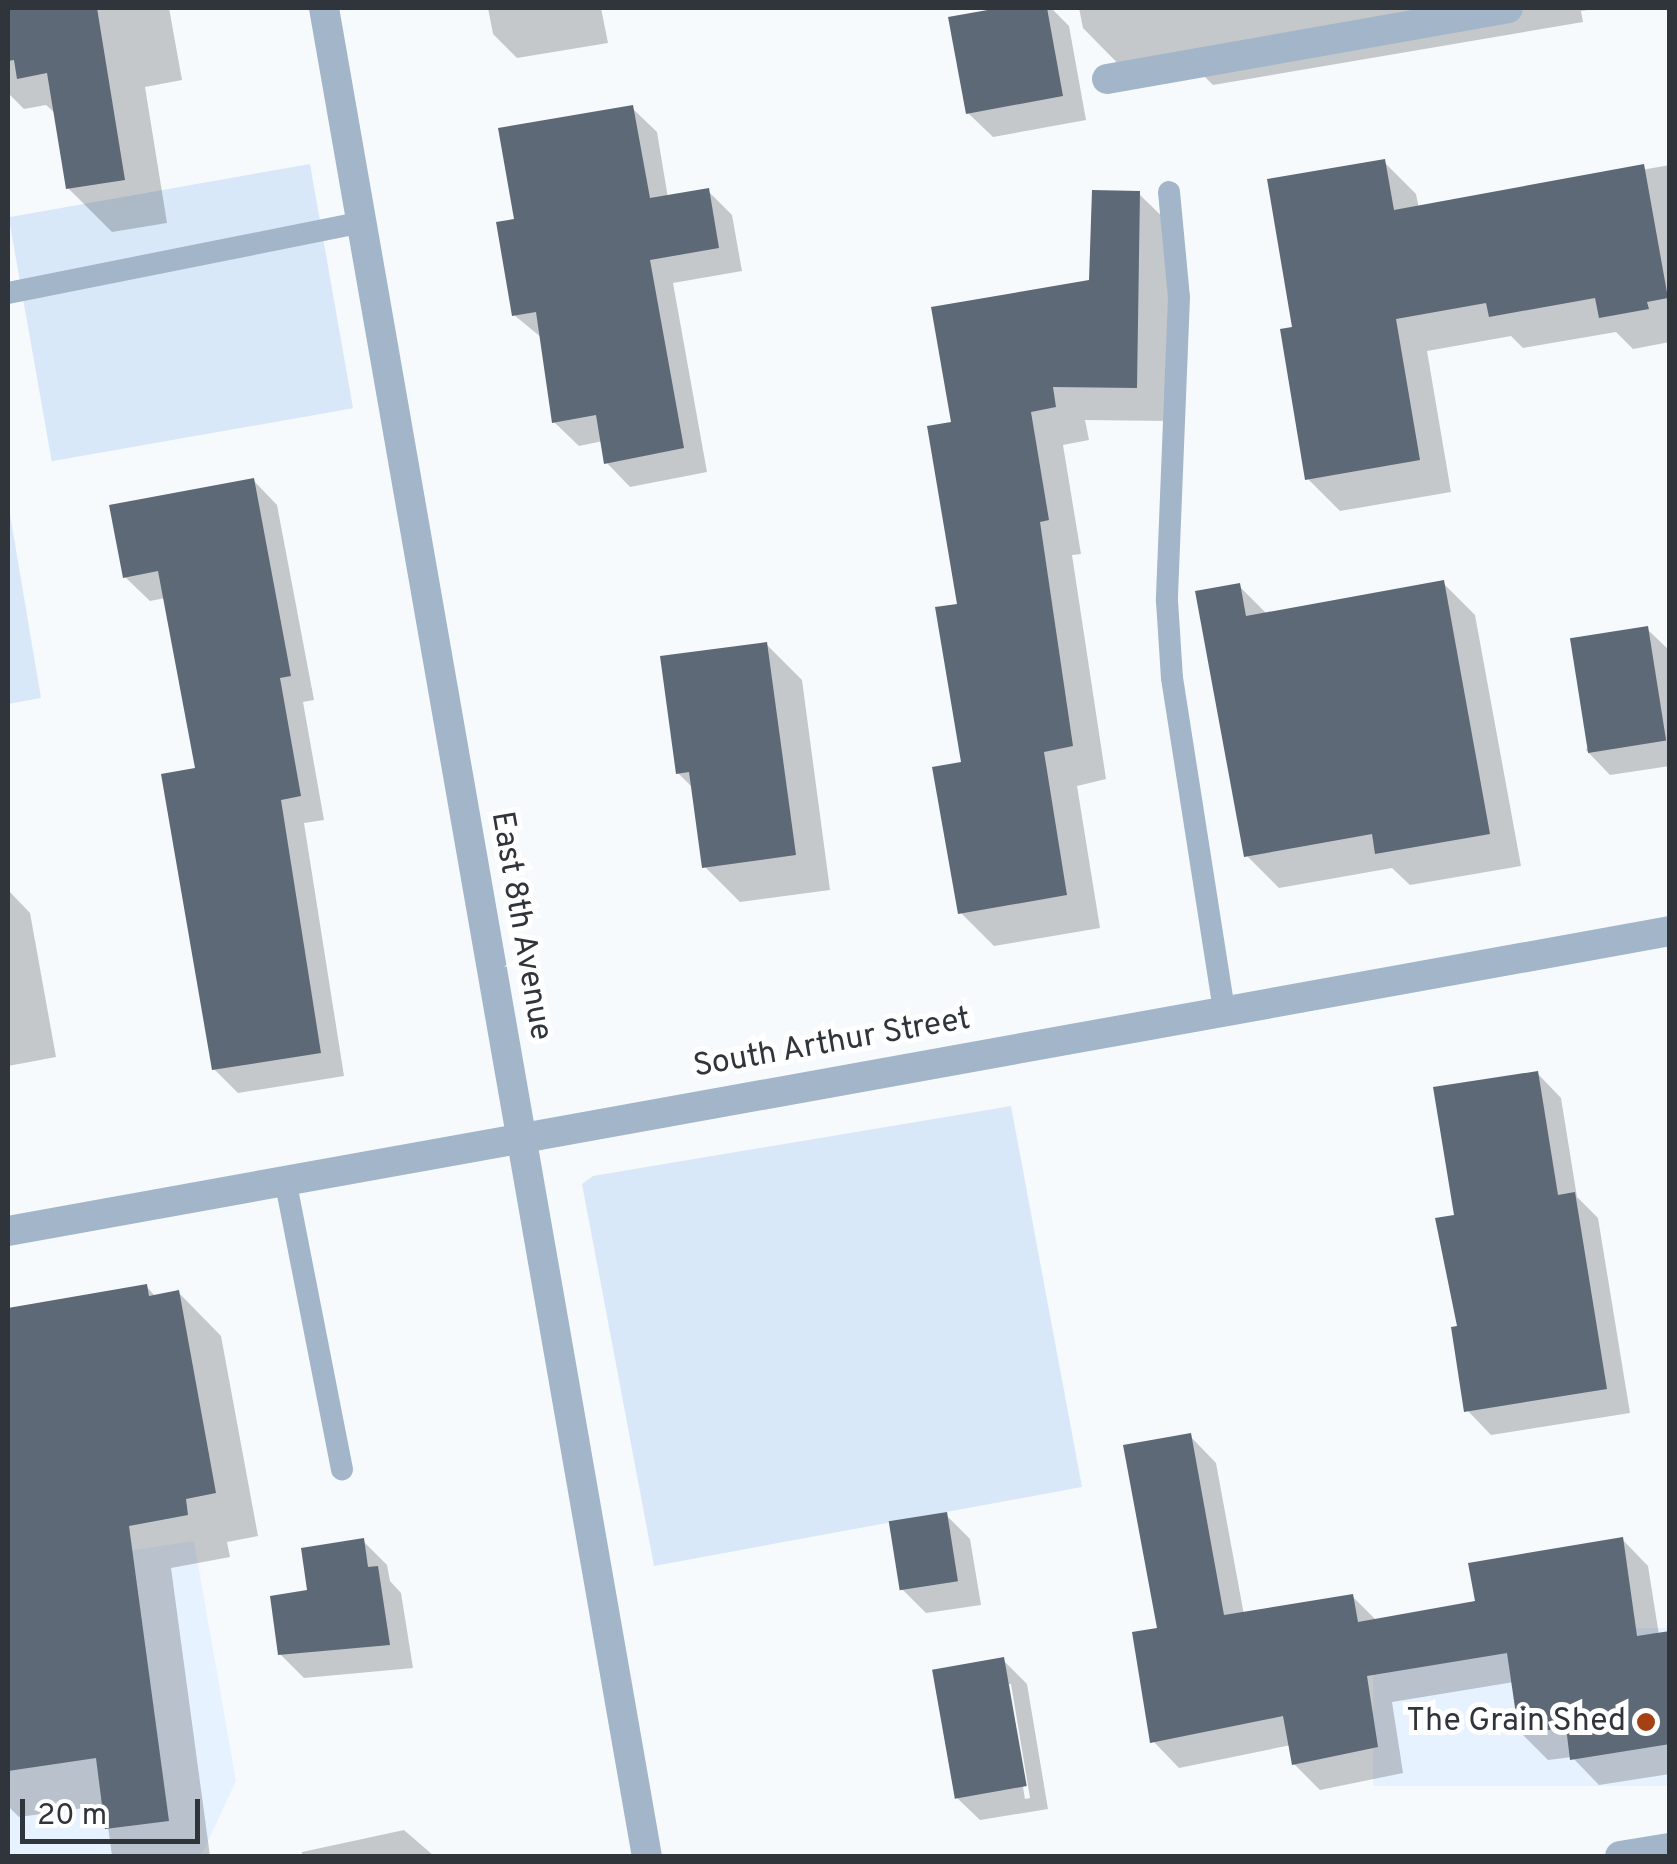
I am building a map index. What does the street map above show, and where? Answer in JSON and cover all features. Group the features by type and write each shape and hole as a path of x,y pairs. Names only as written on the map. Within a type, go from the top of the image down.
{"street":[{"name":"East 8th Avenue","path":"324,8 647,1856"},
{"path":"1108,80 1508,8"},
{"name":"South Arthur Street","path":"8,1231 520,1135 1670,931"},
{"path":"1620,1856 1670,1848"}],"lane":[{"path":"1168,192 1179,297 1167,601 1172,678 1224,1010"},
{"path":"8,293 362,222"},
{"path":"284,1179 342,1469"}],"shaded area":[{"path":"310,164 353,408 52,461 9,217"},
{"path":"8,502 41,698 8,704"},
{"path":"1011,1106 1082,1487 654,1566 582,1184 593,1176"},
{"path":"194,1541 236,1781 201,1856 8,1856 8,1569"},
{"path":"1373,1628 1669,1628 1669,1786 1373,1786"}],"building":[{"path":"8,8 97,8 125,180 66,189 47,73 17,79 14,60 8,61"},
{"path":"999,8 1047,8 1063,96 966,114 948,17"},
{"path":"633,105 650,198 709,188 719,248 650,260 684,448 604,464 596,415 552,423 536,312 512,316 496,222 514,219 498,128"},
{"path":"1385,159 1394,210 1644,164 1668,298 1647,302 1649,309 1599,318 1595,298 1489,317 1486,303 1396,319 1420,460 1305,480 1280,329 1292,327 1267,179"},
{"path":"1092,190 1140,191 1137,388 1053,387 1056,407 1031,412 1049,520 1040,522 1073,746 1044,752 1067,895 958,914 932,767 961,762 935,607 957,604 927,426 951,422 931,307 1089,280"},
{"path":"254,478 291,676 280,678 301,796 281,800 321,1053 212,1070 161,774 195,768 158,571 123,578 109,505"},
{"path":"1444,580 1490,834 1375,854 1372,834 1244,857 1195,591 1240,583 1246,616"},
{"path":"1648,626 1666,741 1588,753 1570,638"},
{"path":"767,642 796,855 702,868 689,772 676,774 660,656"},
{"path":"1538,1071 1558,1195 1575,1192 1607,1389 1464,1412 1451,1327 1457,1326 1435,1218 1454,1215 1433,1087"},
{"path":"147,1284 149,1296 179,1290 216,1493 186,1499 188,1515 129,1526 169,1821 105,1829 96,1758 8,1771 8,1308"},
{"path":"1191,1433 1224,1615 1353,1594 1358,1622 1475,1601 1468,1563 1623,1537 1637,1636 1670,1631 1670,1744 1570,1760 1566,1727 1519,1735 1507,1653 1367,1676 1378,1747 1292,1765 1283,1716 1150,1743 1132,1632 1157,1628 1123,1445"},
{"path":"947,1512 958,1581 900,1590 889,1521"},
{"path":"364,1538 368,1567 378,1566 390,1645 278,1655 270,1596 307,1590 301,1548"},
{"path":"1004,1657 1027,1786 955,1799 932,1670"}],"place":[{"name":"The Grain Shed","path":"1646,1722"}]}
